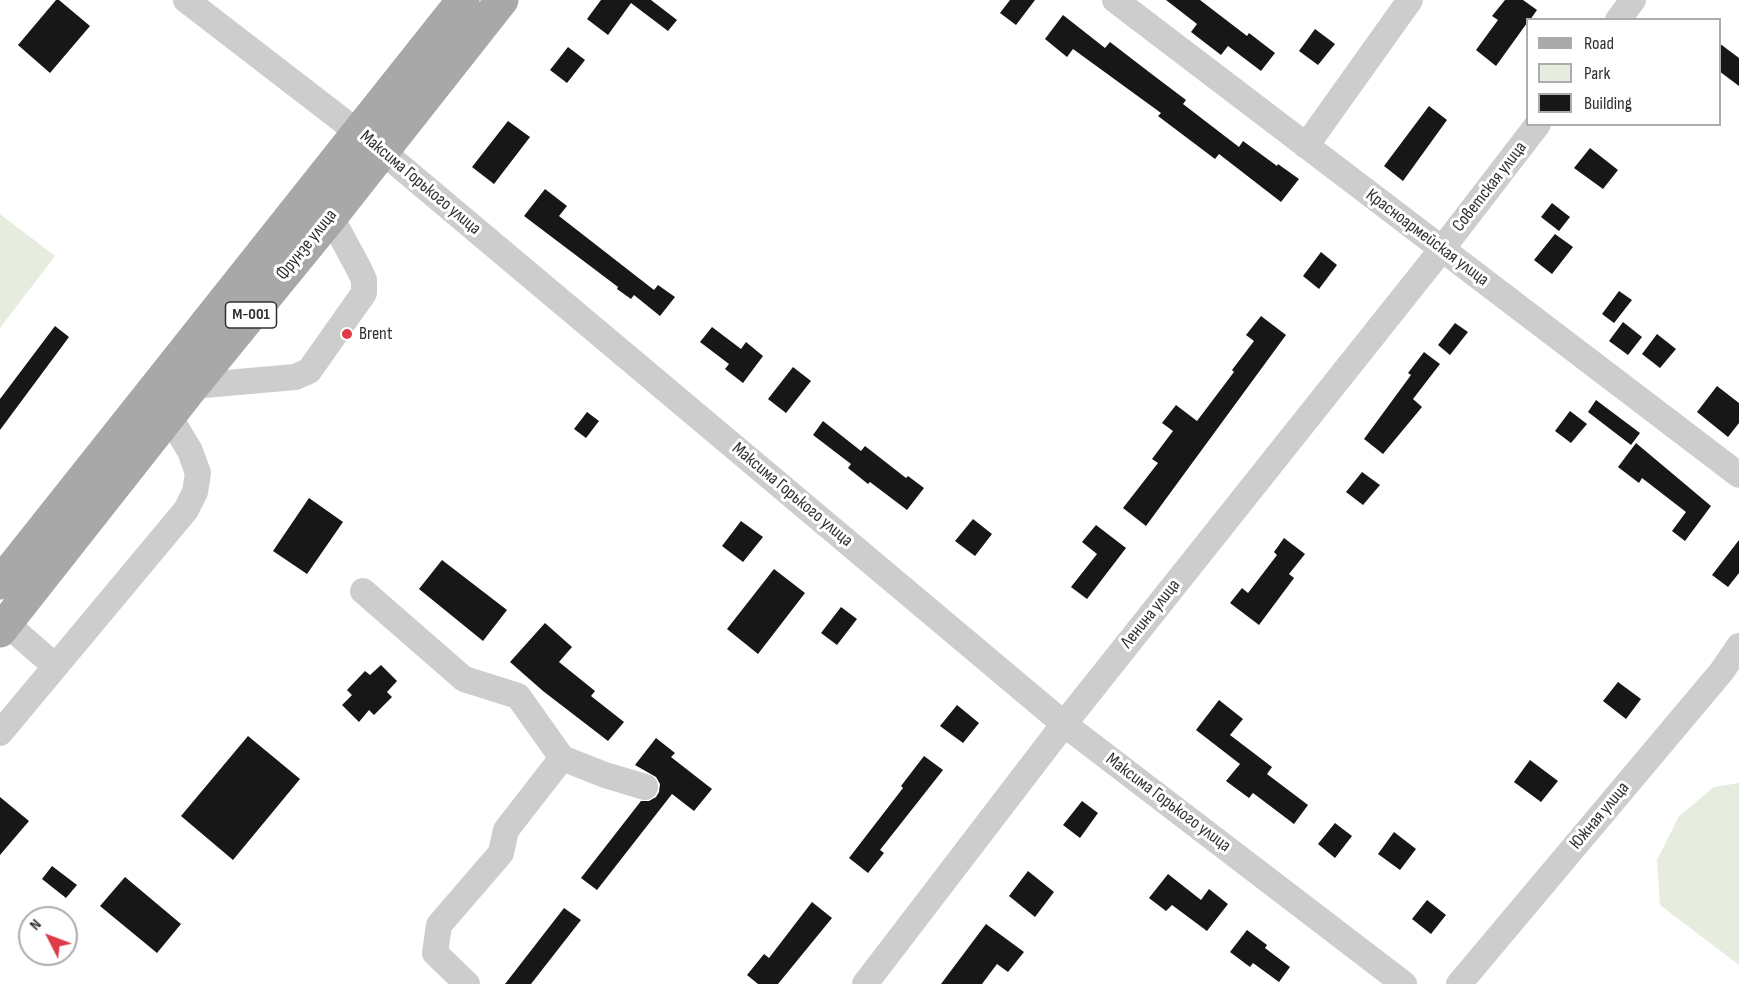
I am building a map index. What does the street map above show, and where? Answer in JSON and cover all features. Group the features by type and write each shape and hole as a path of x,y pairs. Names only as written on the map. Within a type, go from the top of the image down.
{"main road":[{"name":"Фрунзе улица","path":"2,624 331,217 371,142 463,0"},
{"name":"Фрунзе улица","path":"0,583 371,142 502,0"}],"street":[{"name":"Максима Горького улица","path":"186,0 371,142 1064,724 1404,984"},
{"name":"Красноармейская улица","path":"1115,0 1739,475"},
{"path":"1306,146 1410,0"},
{"path":"1620,18 1633,0"},
{"name":"Советская улица","path":"1442,249 1536,126"},
{"path":"193,386 295,377 309,371 364,293 364,280 331,217"},
{"name":"Ленина улица","path":"865,984 1064,724 1442,249"},
{"path":"0,734 186,510 195,492 198,473 195,462 169,416"},
{"path":"363,591 464,679 518,696 562,758 605,775 645,787"},
{"path":"2,624 55,666"},
{"name":"Южная улица","path":"1460,984 1722,671 1739,646"},
{"path":"467,984 435,953 439,925 501,853 506,830 562,758"}],"green space":[{"path":"0,214 55,256 0,328"},
{"path":"1739,783 1739,965 1660,905 1657,860 1679,816 1714,787"}],"building":[{"path":"56,0 59,0 90,26 50,73 18,45"},
{"path":"601,0 651,0 677,20 668,31 631,3 608,35 587,19"},
{"path":"1010,0 1035,0 1016,25 1000,13"},
{"path":"1166,0 1200,0 1247,36 1249,33 1275,53 1261,71 1228,46 1221,55 1191,32 1197,24"},
{"path":"1505,0 1523,0 1537,10 1531,18 1526,18 1526,24 1496,66 1476,50 1498,20 1492,16"},
{"path":"1063,15 1105,48 1110,42 1186,100 1183,104 1239,147 1243,141 1299,179 1281,202 1219,154 1215,159 1158,116 1161,113 1073,49 1067,57 1045,39"},
{"path":"1315,29 1335,44 1318,65 1299,51"},
{"path":"1721,44 1739,58 1739,86 1721,72"},
{"path":"568,47 585,60 567,83 550,70"},
{"path":"1429,106 1447,120 1403,181 1384,166"},
{"path":"508,121 530,137 494,184 472,167"},
{"path":"1590,148 1618,170 1603,189 1574,168"},
{"path":"545,189 567,206 559,216 654,290 658,285 675,297 660,316 634,295 631,299 617,289 618,287 524,216"},
{"path":"1552,203 1570,217 1559,231 1541,217"},
{"path":"1555,234 1573,247 1552,274 1534,260"},
{"path":"1321,252 1337,265 1319,289 1303,276"},
{"path":"1619,291 1632,300 1614,323 1602,314"},
{"path":"1261,316 1286,335 1146,526 1123,508 1158,463 1152,459 1173,431 1162,423 1176,405 1197,421 1254,341 1246,335"},
{"path":"1623,322 1642,337 1628,355 1609,341"},
{"path":"1455,323 1468,332 1450,355 1438,345"},
{"path":"55,326 69,337 0,430 0,399"},
{"path":"712,327 741,349 746,342 763,356 743,383 725,369 729,364 700,342"},
{"path":"1657,334 1676,349 1660,368 1642,354"},
{"path":"1424,352 1440,364 1413,399 1422,407 1383,454 1364,439 1411,375 1408,373"},
{"path":"793,367 811,381 786,413 768,399"},
{"path":"1717,386 1739,403 1739,423 1728,437 1697,412"},
{"path":"1596,400 1640,433 1631,445 1588,412"},
{"path":"1570,411 1587,424 1571,443 1555,431"},
{"path":"587,412 599,421 586,438 574,429"},
{"path":"823,421 861,451 865,446 906,478 908,476 924,488 907,510 870,482 868,484 848,468 851,464 813,435"},
{"path":"1636,443 1711,506 1685,541 1672,531 1686,512 1642,478 1639,483 1618,467"},
{"path":"1362,472 1380,485 1363,505 1346,492"},
{"path":"309,498 343,522 307,574 273,551"},
{"path":"973,519 992,534 975,556 955,541"},
{"path":"741,521 763,537 743,562 722,546"},
{"path":"1096,525 1126,548 1087,599 1071,587 1097,554 1082,542"},
{"path":"1284,538 1305,554 1289,574 1294,578 1259,625 1230,603 1242,588 1248,593 1277,555 1274,552"},
{"path":"1739,540 1739,573 1728,587 1712,575"},
{"path":"442,560 507,610 483,641 419,589"},
{"path":"774,569 805,593 758,654 727,629"},
{"path":"841,607 857,619 837,645 821,633"},
{"path":"545,623 572,647 559,662 595,691 591,696 624,722 608,741 543,691 510,662"},
{"path":"381,665 397,681 387,692 392,697 374,715 369,710 359,722 342,705 352,695 347,690 365,671 370,675"},
{"path":"1618,682 1641,699 1626,719 1603,701"},
{"path":"1219,700 1243,719 1230,735 1272,767 1267,774 1308,805 1294,824 1253,793 1249,798 1226,781 1240,764 1196,730"},
{"path":"957,705 979,723 963,743 940,726"},
{"path":"248,736 300,779 233,860 181,816"},
{"path":"656,738 675,753 671,757 712,789 694,811 672,794 597,890 581,878 641,801 649,801 659,792 660,784 656,777 635,765"},
{"path":"924,756 943,770 880,850 884,853 868,873 849,858 903,788 901,786"},
{"path":"1530,760 1558,781 1541,802 1514,782"},
{"path":"0,797 29,821 0,855"},
{"path":"1082,801 1098,813 1080,838 1063,825"},
{"path":"1335,823 1352,836 1335,858 1318,844"},
{"path":"1394,832 1416,849 1400,870 1378,854"},
{"path":"52,866 77,885 66,898 42,879"},
{"path":"1028,871 1054,892 1035,917 1009,896"},
{"path":"1168,874 1201,900 1209,889 1228,904 1207,931 1172,905 1166,911 1149,898"},
{"path":"125,877 181,924 157,953 100,906"},
{"path":"1427,900 1446,915 1431,934 1412,919"},
{"path":"812,902 832,918 778,984 758,984 747,975 764,954 769,958"},
{"path":"564,908 581,920 531,984 505,984"},
{"path":"986,924 1024,952 1008,972 997,964 982,984 941,984"},
{"path":"1247,930 1267,945 1265,948 1290,967 1279,982 1253,963 1250,967 1230,952"}],"place":[{"name":"Brent","path":"347,334"}]}
